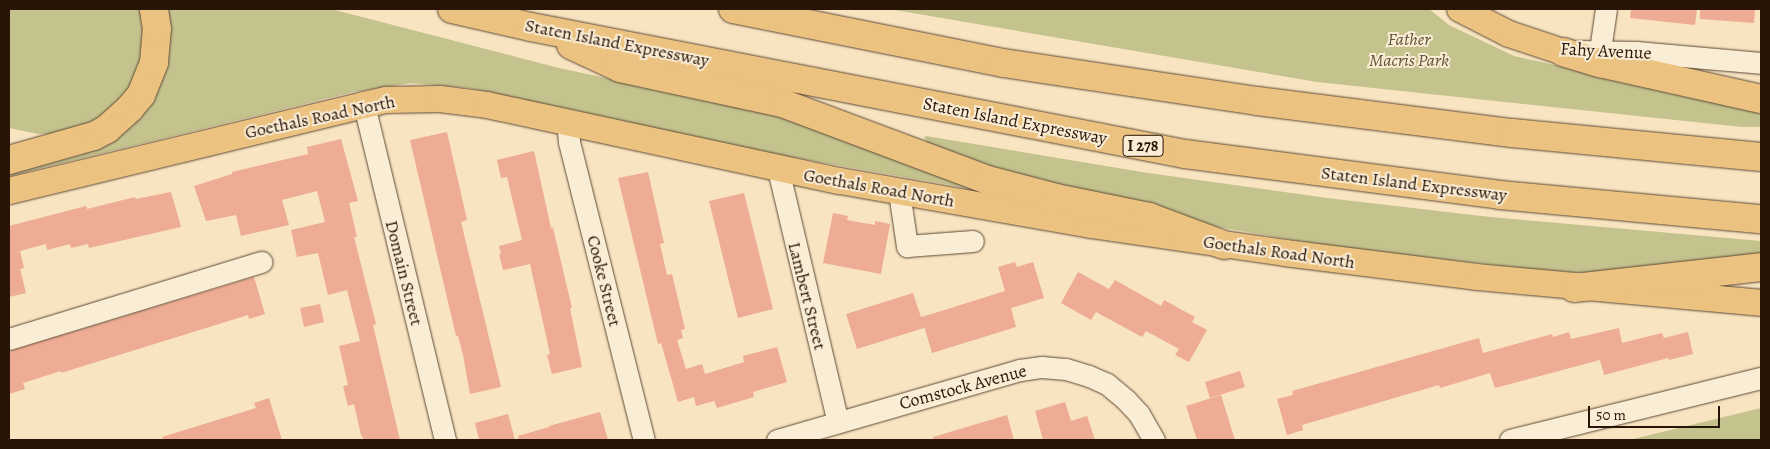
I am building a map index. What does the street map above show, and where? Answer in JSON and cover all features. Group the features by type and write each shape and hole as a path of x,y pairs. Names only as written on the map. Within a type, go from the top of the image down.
{"highway":[{"path":"9,160 63,146 107,129 124,114 141,95 154,62 157,30 154,9"},
{"name":"Staten Island Expressway","path":"452,9 531,27 1185,154 1500,195 1761,219"},
{"path":"733,9 1003,63 1257,101 1512,133 1761,157"},
{"path":"531,27 620,68 782,103 988,180 1056,198 1149,217 1224,245"},
{"path":"1563,52 1600,63 1761,99"},
{"path":"9,140 42,146 63,146"},
{"path":"1574,288 1761,266"}],"main road":[{"name":"Fahy Avenue","path":"1460,9 1501,31 1563,52"},
{"name":"Goethals Road North","path":"9,191 386,100 440,98 487,105 778,169 1091,225 1348,262 1574,288 1761,304"}],"street":[{"path":"1600,50 1606,9"},
{"name":"Fahy Avenue","path":"1563,52 1600,50 1761,63"},
{"name":"Domain Street","path":"364,105 445,440"},
{"name":"Cooke Street","path":"567,122 569,142 644,440"},
{"name":"Lambert Street","path":"778,169 838,422"},
{"path":"899,192 907,246 974,241"},
{"path":"9,339 261,262"},
{"name":"Comstock Avenue","path":"777,440 1020,370 1042,367 1066,369 1107,384 1139,414 1154,440"},
{"path":"1521,439 1761,378"}],"green space":[{"path":"9,9 140,9 144,37 142,55 130,85 122,97 100,118 88,124 55,134 38,134 9,128"},
{"path":"166,9 331,9 559,68 780,115 973,189 779,155 469,88 411,83 353,92 9,176 9,167 112,134"},
{"name":"Father Macris Park","path":"889,9 1429,9 1449,25 1514,56 1761,110 1761,127 1742,127 1317,82"},
{"path":"926,136 1148,173 1327,198 1490,217 1761,241 1761,259 1602,274 1537,270 1322,245 1218,227 1022,180 928,143 924,138"},
{"path":"1761,408 1761,440 1629,440"}],"building":[{"path":"1631,9 1697,9 1695,25 1630,18"},
{"path":"1700,9 1755,9 1754,23 1700,19"},
{"path":"447,132 467,220 461,222 501,387 470,394 463,355 458,336 456,336 410,140"},
{"path":"341,139 358,201 349,203 357,237 354,237 376,324 373,325 400,440 364,440 361,435 354,404 348,406 343,386 348,385 339,346 360,341 347,290 328,295 318,253 297,257 291,230 325,222 317,191 282,200 289,225 241,236 236,215 206,221 194,186 232,174 232,172 308,154 307,147"},
{"path":"534,151 551,228 553,228 572,308 570,308 582,367 552,374 547,355 550,354 530,264 503,270 499,254 501,254 499,246 522,240 507,177 501,178 497,160"},
{"path":"648,172 664,243 660,244 667,275 672,274 685,329 681,330 683,338 677,340 686,369 702,364 705,374 744,362 743,356 777,347 787,382 753,392 754,397 717,408 714,401 696,406 694,397 678,402 661,343 658,344 618,178"},
{"path":"171,192 181,227 89,248 88,244 71,248 70,244 47,250 46,244 20,251 24,268 20,269 26,293 9,297 9,226 86,206 87,209 135,197 136,199"},
{"path":"744,193 773,309 738,318 709,201"},
{"path":"833,213 848,216 847,220 875,225 875,221 890,224 881,274 823,263"},
{"path":"1015,262 1017,267 1033,262 1044,298 1011,308 1016,327 932,353 924,326 924,328 857,349 846,314 913,293 921,317 938,312 1005,291 998,267"},
{"path":"1078,272 1109,289 1115,280 1161,306 1164,300 1195,317 1192,322 1207,330 1189,362 1175,355 1179,349 1146,331 1142,337 1096,312 1091,320 1061,303"},
{"path":"254,277 265,314 249,319 248,315 61,373 61,371 23,383 25,389 9,394 9,351"},
{"path":"320,304 324,322 304,327 300,308"},
{"path":"1619,328 1622,343 1662,333 1664,338 1688,332 1693,354 1669,360 1668,358 1604,375 1600,360 1495,388 1490,373 1440,388 1439,385 1302,425 1303,430 1287,435 1277,399 1293,395 1292,391 1479,338 1483,353 1552,334 1553,337 1569,332 1571,339"},
{"path":"1240,371 1245,387 1210,398 1205,382"},
{"path":"1221,395 1235,440 1197,440 1186,406"},
{"path":"269,398 282,440 163,440 162,437 256,408 254,403"},
{"path":"1065,402 1071,421 1087,416 1095,440 1043,440 1035,411"},
{"path":"600,412 608,440 519,440 518,436"},
{"path":"508,414 515,440 479,440 475,423"},
{"path":"1007,415 1014,440 934,440 933,437"}]}
